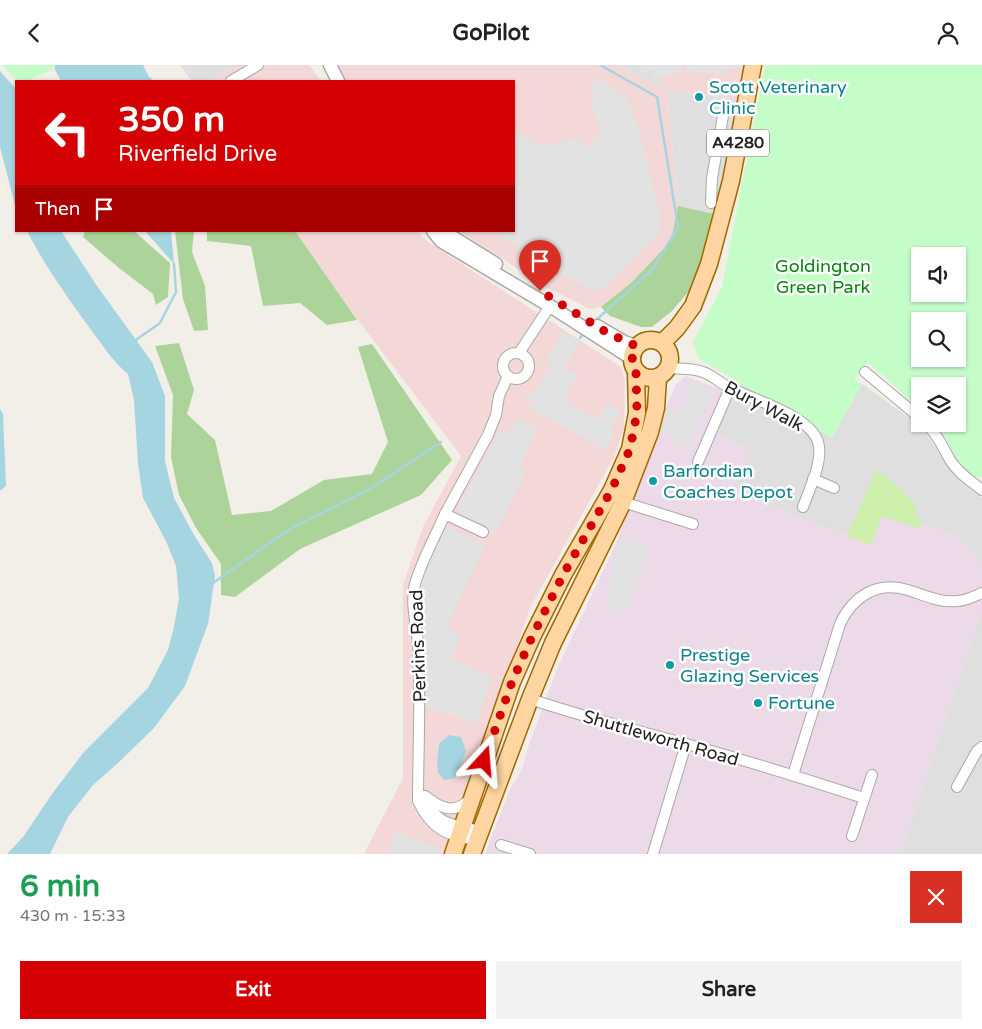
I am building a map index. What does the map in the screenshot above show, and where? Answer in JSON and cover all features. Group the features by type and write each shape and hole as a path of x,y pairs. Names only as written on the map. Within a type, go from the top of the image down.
{"main road":[{"name":"A4280","path":"662,343 677,328 693,306 709,264 731,181 753,65"},
{"path":"477,842 552,643 623,502 650,432 663,373 670,353 662,343 655,340 644,341 629,354"},
{"path":"629,354 642,377 650,379 663,373"},
{"path":"453,854 512,682 563,575 612,489 630,449 637,413 629,354"}],"street":[{"path":"233,80 258,65"},
{"path":"330,65 338,80"},
{"path":"711,203 712,178 723,116"},
{"path":"719,134 739,137"},
{"path":"712,178 731,181"},
{"path":"433,232 441,241 604,335"},
{"path":"446,232 604,335 629,354"},
{"path":"519,353 550,305"},
{"path":"512,353 519,353 527,358 528,372 521,378 512,378 503,369 505,358 512,353"},
{"name":"Bury Walk","path":"663,373 704,372 730,389 767,403 809,428 818,440 820,452 818,467 803,507"},
{"path":"865,372 911,410"},
{"name":"Perkins Road","path":"460,832 440,830 425,815 418,801 420,689 415,585 446,514 488,435 496,415 499,396 508,376"},
{"path":"698,462 730,389"},
{"path":"932,432 961,474 982,490"},
{"path":"813,479 834,488"},
{"path":"623,502 693,524"},
{"path":"446,514 483,532"},
{"path":"793,775 840,624 846,611 855,601 877,589 892,587 943,601 957,601 982,593"},
{"name":"Shuttleworth Road","path":"530,699 793,775 864,798"},
{"path":"653,854 686,744"},
{"path":"957,787 977,751 982,747"},
{"path":"852,836 872,775"},
{"name":"Perkins Road","path":"418,785 431,812 477,842"},
{"path":"424,796 437,806 450,809 466,803 473,795"},
{"path":"501,845 530,854"}],"shaded area":[{"path":"180,65 236,65 213,80 191,80"},
{"path":"236,65 309,65 320,80 213,80"},
{"path":"339,65 617,65 666,90 653,65 745,65 737,99 667,91 678,206 671,241 632,282 601,307 590,309 548,288 461,232 515,232 515,80 345,80"},
{"path":"617,65 653,65 667,91"},
{"path":"640,65 682,65 683,71 654,79 652,71 641,73"},
{"path":"686,65 742,65 742,67 725,70 725,74 686,71"},
{"path":"596,78 628,98 638,126 660,215 658,235 605,287 594,291 549,267 493,232 515,232 515,130 542,147 576,139 590,148 603,127 596,122 590,89"},
{"path":"667,91 737,99 715,214 678,206"},
{"path":"296,232 418,232 428,242 621,367 625,381 624,429 615,455 531,606 443,854 364,854 403,778 403,585 423,527 461,456 336,291"},
{"path":"562,331 580,341 565,368 577,375 566,396 570,399 567,403 598,420 608,403 621,410 610,430 615,433 605,450 529,408 532,402 524,398 528,392 533,395 551,364 546,361"},
{"path":"686,376 731,394 716,433 751,449 732,491 871,545 881,516 918,529 922,521 957,536 982,563 982,610 900,854 485,854 510,789 522,770 529,745 557,669 615,546 665,410 676,384"},
{"path":"736,380 832,437 862,384 911,419 911,432 924,432 960,479 982,498 982,563 957,536 871,545 732,491 716,433"},
{"path":"693,382 712,390 696,432 692,430 691,433 696,436 691,449 671,442 673,436 659,430 668,407 681,412"},
{"path":"518,418 538,429 520,466 527,470 496,532 460,513 458,506 500,431 506,434"},
{"path":"443,525 486,545 446,627 461,635 451,658 493,677 476,723 422,705 417,588"},
{"path":"622,537 651,547 626,614 606,608 614,558"},
{"path":"982,610 982,854 900,854"},
{"path":"396,831 441,849 440,854 387,854"}],"green space":[{"path":"2,65 60,65 30,80 17,80"},
{"name":"Goldington Green Park","path":"765,65 982,65 982,477 973,477 949,451 948,440 940,432 966,432 966,377 911,377 911,402 868,362 854,379 862,384 832,438 698,358 693,342 722,287"},
{"path":"678,206 715,214 689,291 672,311 652,327 641,327 610,316 601,307 632,282 671,241"},
{"path":"85,232 135,232 170,263 168,297 156,305 153,294 83,237"},
{"path":"175,232 194,232 192,252 205,286 208,330 194,331 183,299"},
{"path":"207,232 296,232 357,320 327,325 300,303 263,306 251,246 207,241"},
{"path":"179,343 194,390 187,414 215,440 232,515 271,511 324,480 372,474 388,442 358,347 372,344 452,460 421,495 300,549 235,597 221,595 221,564 196,528 179,495 171,457 173,395 155,346"},
{"path":"876,470 898,487 916,505 916,514 922,521 919,529 882,516 871,545 847,536"}],"water":[{"path":"55,65 143,65 149,77 153,80 60,80 55,70"},
{"path":"0,71 15,88 15,205 0,147"},
{"path":"28,232 62,232 97,286 152,362 165,396 165,461 174,498 212,563 215,576 208,624 185,686 154,728 93,785 68,817 50,854 7,854 23,837 83,753 148,688 168,650 179,599 176,566 166,541 143,498 138,464 134,400 128,374 110,355 76,309"},
{"path":"146,232 171,232 174,264"},
{"path":"0,409 3,414 6,486 0,491"},
{"path":"449,735 461,737 466,751 455,778 444,780 438,773 439,744"}],"waterway":[{"path":"595,321 653,269 678,227 657,97 600,65"},
{"path":"133,342 160,323 176,292 174,264"},
{"path":"580,338 585,332"},
{"path":"213,583 291,528 368,490 441,442"}],"place":[{"name":"Scott Veterinary Clinic","path":"699,97"},
{"name":"Barfordian Coaches Depot","path":"653,481"},
{"name":"Prestige Glazing Services","path":"670,665"},
{"name":"Fortune","path":"758,703"}],"route":[{"path":"484,761 512,682 532,637 563,575 612,489 630,449 637,413 636,372 631,358 636,346 606,332 540,291"}]}
